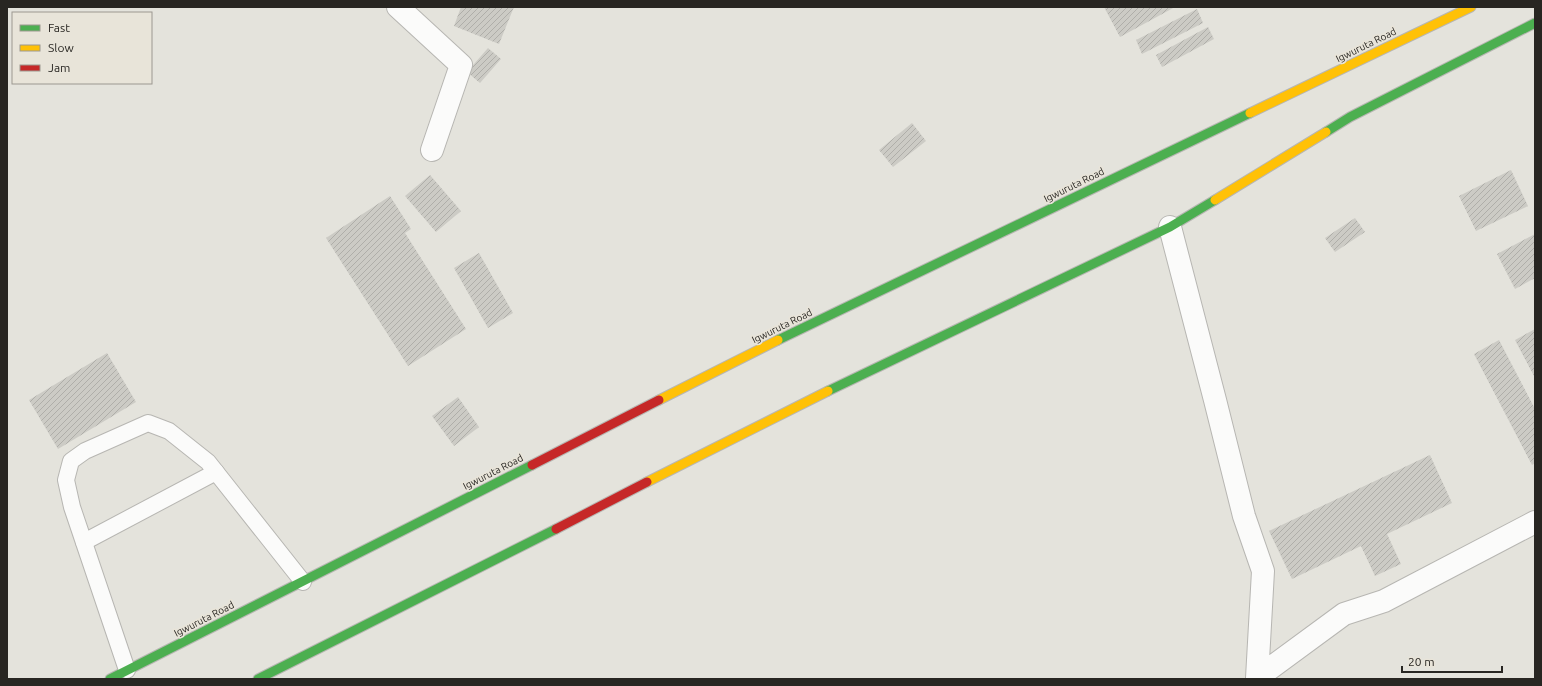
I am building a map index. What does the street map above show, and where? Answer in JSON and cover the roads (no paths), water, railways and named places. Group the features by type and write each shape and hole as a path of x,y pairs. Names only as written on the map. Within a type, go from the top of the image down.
{"main road":[{"name":"Igwuruta Road","path":"110,679 772,343 1471,7"},
{"path":"258,679 806,402 1170,227 1350,117 1535,23"}],"street":[{"path":"398,7 461,65 432,150"},
{"path":"1170,227 1244,516 1263,571 1257,678"},
{"path":"1257,678 1344,614 1384,601 1535,522"}],"lane":[{"path":"127,670 72,507 66,480 71,461 85,451 148,423 169,431 208,462 303,582"},
{"path":"84,542 216,472"}]}
